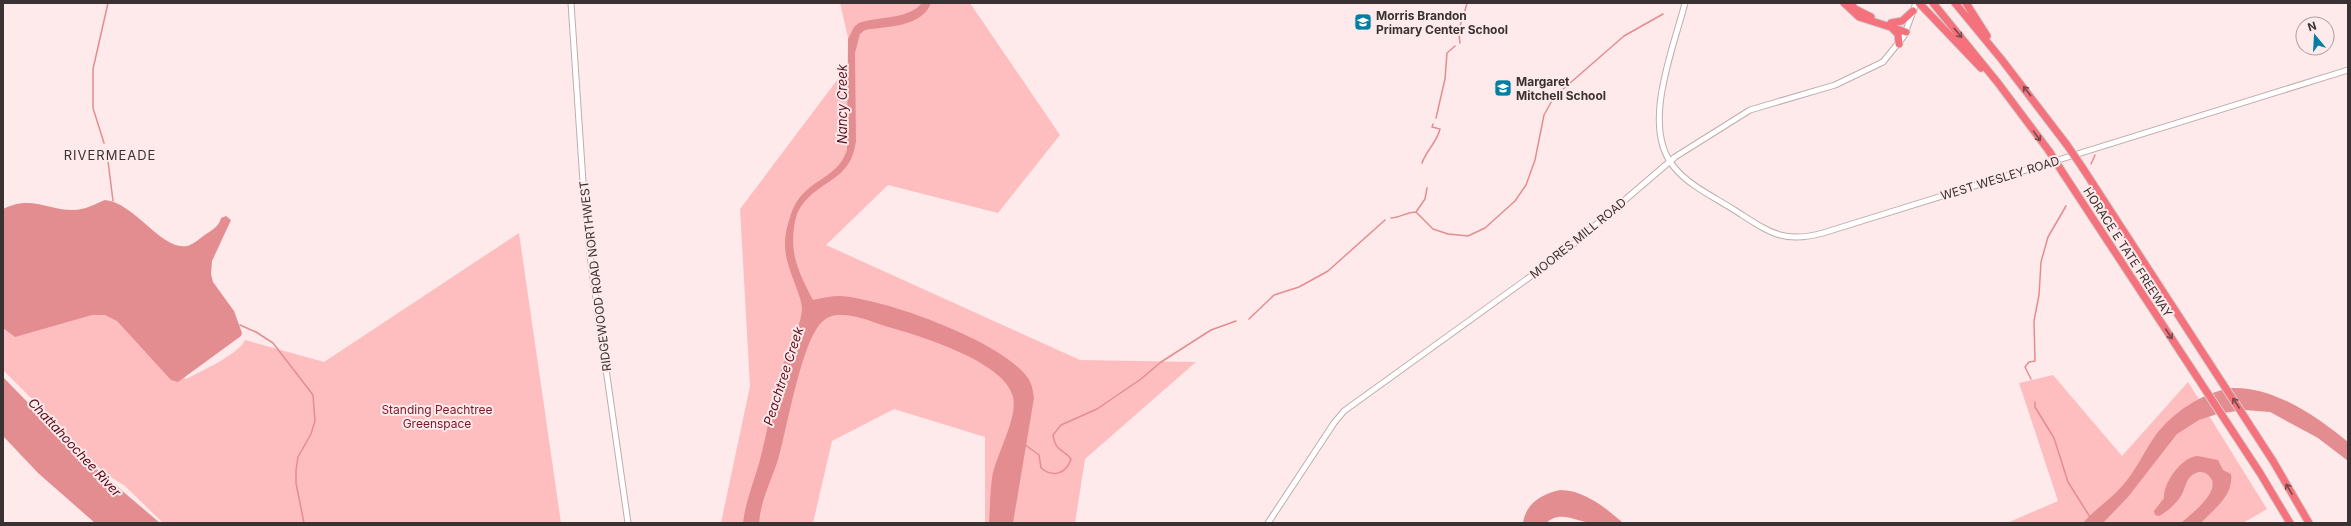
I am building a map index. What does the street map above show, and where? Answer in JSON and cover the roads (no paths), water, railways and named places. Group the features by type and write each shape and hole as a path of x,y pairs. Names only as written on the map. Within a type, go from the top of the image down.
{"highway":[{"path":"1844,3 1859,17 1907,30"},
{"path":"1850,3 1864,14 1888,24 1898,34 1899,44"},
{"path":"1919,3 1971,58 1998,83"},
{"name":"HORACE E TATE FREEWAY","path":"1933,3 1998,83 2049,151 2202,384 2290,523"},
{"name":"HORACE E TATE FREEWAY","path":"1955,3 2002,60 2082,167 2256,434 2309,523"},
{"path":"1966,3 2002,60"},
{"path":"1888,24 1903,21 1913,11"}],"street":[{"name":"RIDGEWOOD ROAD NORTHWEST","path":"571,3 584,197 591,264 628,523"},
{"path":"1669,161 1662,138 1659,108 1685,3"},
{"name":"MOORES MILL ROAD","path":"1268,523 1334,423 1344,411 1562,253 1669,161 1750,110 1834,85 1876,67 1890,56 1899,44 1907,30 1916,3"},
{"name":"WEST WESLEY ROAD","path":"1669,161 1678,172 1691,182 1772,233 1794,239 1810,237 2348,70"}],"water":[{"name":"Peachtree Creek","path":"922,3 931,3 920,17 912,21 893,26 865,30 860,34 855,53 856,141 853,154 842,172 810,196 800,207 796,216 793,248 800,274 813,300 840,296 860,299 885,305 941,324 994,350 1014,364 1028,378 1034,398 1013,523 989,523 992,478 1010,426 1014,406 1013,397 1007,384 994,372 958,351 868,320 844,315 827,318 814,332 801,367 782,446 764,498 759,523 743,523 761,457 776,387 781,370 798,328 802,310 801,300 785,251 787,227 795,204 802,194 835,169 842,161 847,150 848,39 854,27 859,23 901,15 916,8"},
{"path":"105,200 116,203 127,209 158,234 178,246 191,245 211,231 221,218 226,216 231,220 212,261 211,274 213,282 234,311 242,333 241,336 178,382 171,380 117,321 105,315 92,315 15,337 3,328 3,209 22,203 31,203 77,210"},
{"path":"3,377 73,449 160,523 95,523 38,473 3,436"},
{"path":"2231,388 2263,392 2309,413 2348,442 2348,461 2318,438 2270,412 2244,410 2217,414 2199,420 2177,434 2128,497 2103,523 2083,523 2123,485 2155,436 2170,419 2199,399 2209,394"},
{"path":"2198,456 2218,460 2223,470 2231,474 2229,489 2222,501 2201,523 2181,523 2204,502 2212,489 2213,483 2210,477 2205,473 2199,472 2191,476 2181,496 2174,505 2159,516 2155,515 2154,511 2164,498 2167,485 2175,471 2186,460"},
{"path":"1560,490 1586,496 1602,506 1623,523 1591,523 1568,517 1557,517 1546,523 1523,523 1528,510 1536,500 1547,494"}],"waterway":[{"path":"104,143 93,108 93,69 108,3"},
{"path":"1460,43 1459,32 1467,3"},
{"path":"1391,218 1416,212 1433,229 1448,234 1468,236 1485,228 1515,201 1526,185 1535,160 1544,115 1554,97 1624,36 1663,14"},
{"path":"1436,118 1445,79 1447,53 1455,46"},
{"path":"1422,163 1439,134 1440,129 1432,127 1433,124"},
{"path":"107,153 113,201"},
{"path":"2091,164 2095,155"},
{"path":"1416,212 1425,199 1427,188"},
{"path":"2031,379 2025,367 2029,362 2035,361 2034,321 2039,295 2041,262 2048,237 2066,206"},
{"path":"1249,319 1274,295 1299,287 1328,271 1385,220"},
{"path":"1024,444 1039,455 1041,468 1050,473 1059,473 1066,468 1071,459 1058,448 1054,441 1053,435 1061,425 1097,409 1141,379 1161,362 1211,330 1236,321"},
{"path":"240,325 256,332 273,343 313,395 315,421 311,434 298,457 296,470 296,483 304,523"},
{"path":"2035,402 2035,407 2054,438 2068,482 2090,517"}],"place":[{"name":"Morris Brandon Primary Center School","path":"1363,22"},
{"name":"Margaret Mitchell School","path":"1503,88"}],"district":[{"name":"RIVERMEADE","path":"110,155"}],"water label":[{"name":"Nancy Creek","path":"842,104"},
{"name":"Chattahoochee River","path":"75,447"}],"park label":[{"name":"Standing Peachtree Greenspace","path":"437,416"}]}
